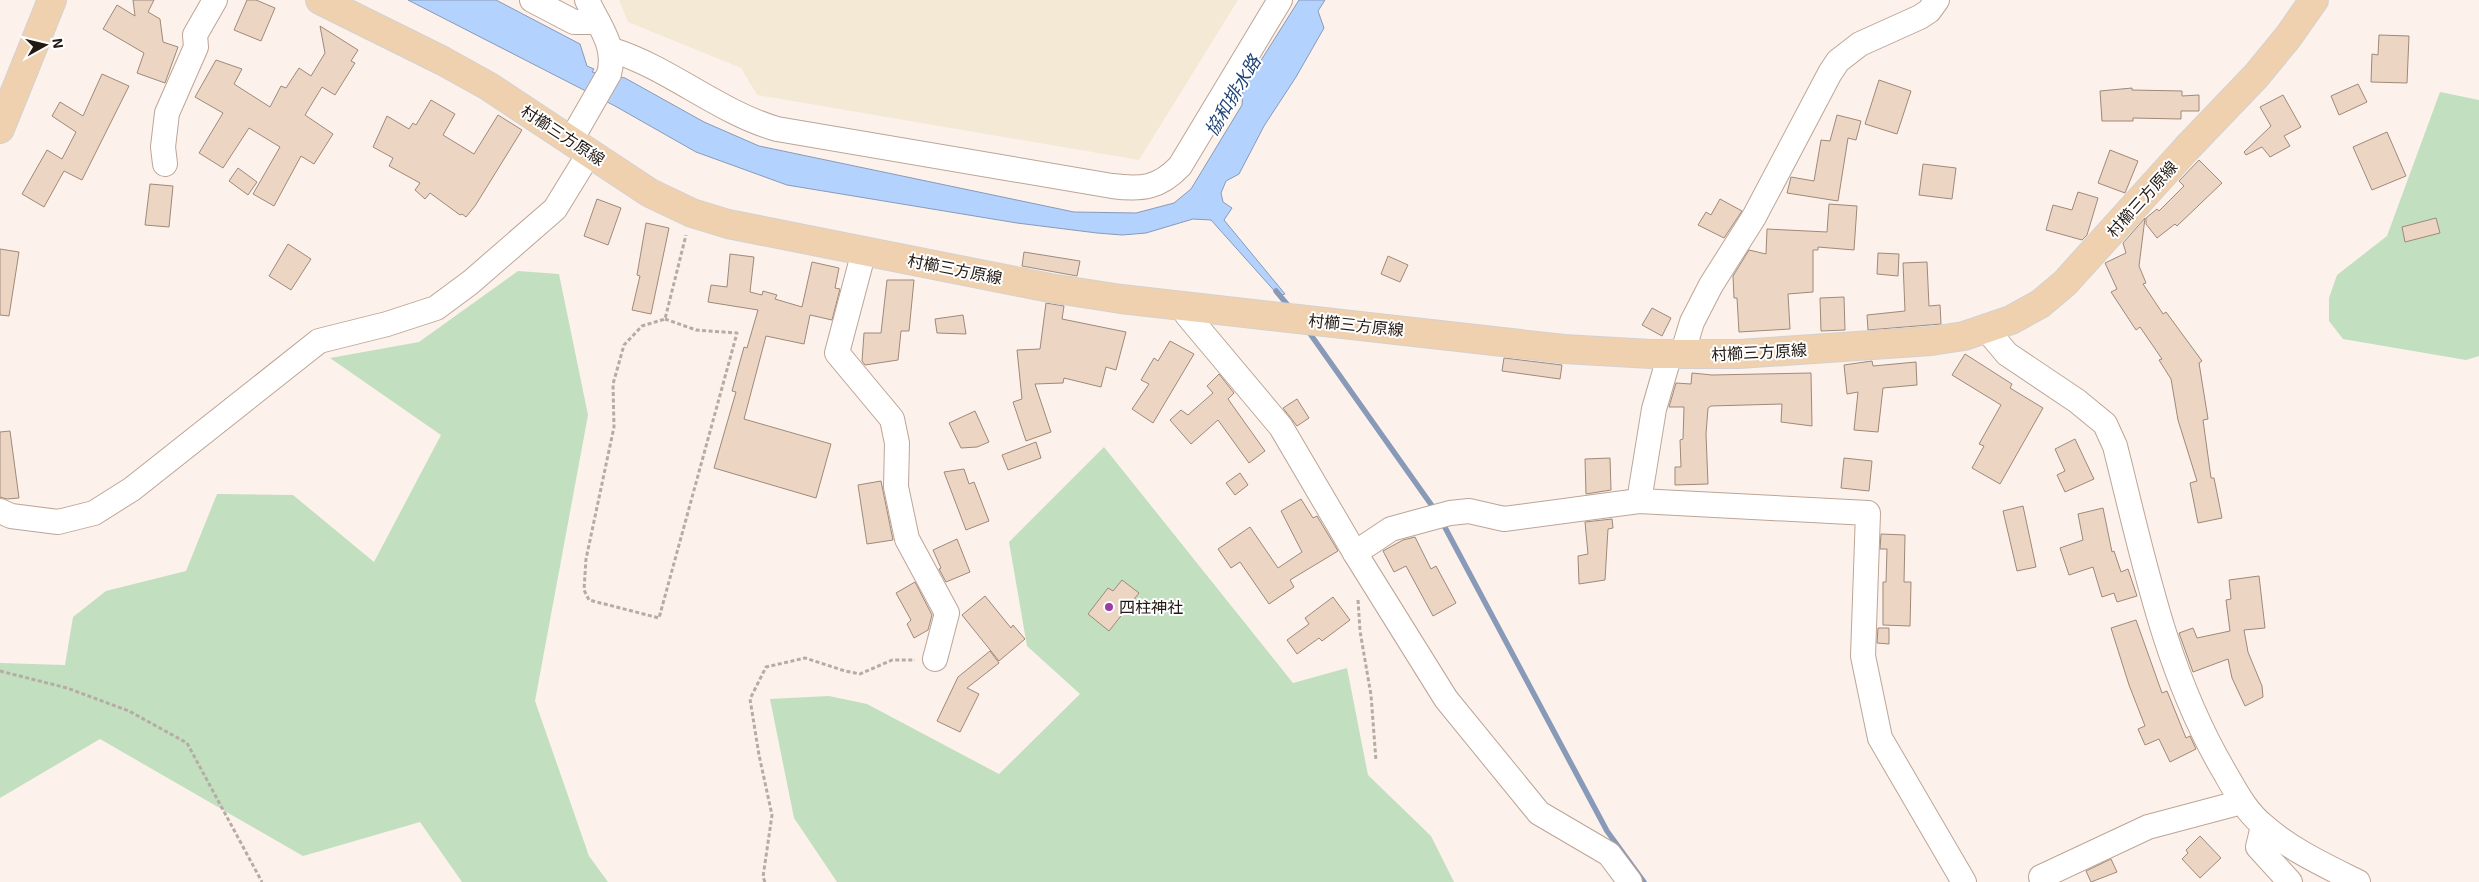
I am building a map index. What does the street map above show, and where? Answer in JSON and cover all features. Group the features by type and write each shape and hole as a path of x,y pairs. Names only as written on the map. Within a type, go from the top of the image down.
{"main road":[{"path":"0,129 52,0"},
{"name":"村櫛三方原線","path":"320,0 466,73 580,139 650,193 692,213 736,226 1050,288 1186,306 1564,349 1676,355 1739,354 1931,341 1986,329 2010,320 2040,304 2077,272 2187,148 2256,76 2288,37 2314,0"}],"street":[{"path":"165,164 163,138 167,113 196,47 195,35 215,0"},
{"path":"532,0 574,22 598,22"},
{"path":"0,511 11,516 58,522 94,513 132,489 319,341 387,324 436,308 471,282 555,209 580,139 609,74 612,62 612,50 587,0"},
{"path":"612,50 634,57 748,118 777,129 1093,183 1128,188 1145,187 1158,184 1170,177 1180,166 1280,0"},
{"path":"1639,501 1654,409 1676,355 1711,285 1754,217 1830,73 1848,52 1860,44 1920,17 1929,11 1937,0"},
{"path":"864,251 837,353 892,419 897,443 896,487 907,539 947,613 935,659"},
{"path":"1186,306 1187,315 1281,427 1355,553 1446,699 1539,813 1610,854 1630,882"},
{"path":"1986,329 2007,354 2077,401 2105,424 2114,446 2156,610 2180,682 2216,758 2242,802 2263,826 2318,862 2358,882"},
{"path":"1355,553 1391,530 1450,513 1469,511 1504,519 1639,501 1868,513 1863,656 1878,730 1903,780 1964,882"},
{"path":"2044,882 2041,877 2148,827 2242,802"},
{"path":"2263,826 2258,847 2290,882"}],"path":[{"path":"665,319 692,213"},
{"path":"665,319 696,330 737,333 659,618 589,600 584,590 586,559 614,427 613,384 624,346 642,326 665,319"},
{"path":"1357,592 1360,630 1372,695 1376,761"},
{"path":"764,882 763,877 772,815 759,755 750,698 766,667 805,658 844,671 860,674 892,660 935,659"},
{"path":"0,671 67,688 129,711 187,743 262,882"}],"shaded area":[{"path":"619,0 1238,0 1139,160 757,95 741,68 628,22"}],"green space":[{"path":"2440,92 2479,100 2479,356 2466,360 2343,339 2329,321 2329,298 2337,275 2387,236"},
{"path":"518,271 559,274 588,415 535,701 589,856 608,882 462,882 420,822 303,856 100,739 0,798 0,663 65,665 73,617 106,591 186,571 217,494 293,495 374,562 441,435 330,358 419,342"},
{"path":"1104,447 1293,683 1347,668 1368,775 1431,836 1454,882 837,882 794,818 770,699 829,696 867,704 999,774 1080,694 1027,646 1009,542"}],"water":[{"path":"408,0 496,0 580,44 587,66 594,69 592,72 625,78 704,122 759,146 1074,212 1136,213 1174,203 1191,189 1242,105 1243,89 1299,0 1325,0 1318,11 1324,28 1296,77 1264,126 1239,174 1226,181 1221,193 1223,202 1232,208 1224,220 1285,294 1279,296 1211,220 1193,219 1146,233 1122,235 1097,233 1017,223 787,185 696,152 615,106"}],"building":[{"path":"133,0 154,0 148,12 160,19 163,42 178,47 165,83 137,73 144,53 103,29 117,5 135,16"},
{"path":"247,0 256,0 275,8 261,41 234,30"},
{"path":"320,26 358,50 351,61 355,63 335,95 322,87 305,115 333,134 314,164 301,156 274,206 253,194 280,147 249,128 223,168 199,153 223,113 195,97 216,60 242,69 234,84 270,107 281,86 286,88 299,68 311,76 325,53"},
{"path":"2379,35 2409,36 2407,83 2371,82 2372,54 2378,55"},
{"path":"102,74 129,86 82,180 64,171 44,207 22,194 47,150 62,159 76,132 52,116 60,102 83,116"},
{"path":"1879,80 1911,91 1897,134 1865,124"},
{"path":"2358,84 2367,102 2339,115 2331,96"},
{"path":"2132,88 2132,90 2182,91 2182,96 2199,95 2199,111 2181,111 2181,119 2133,118 2133,121 2102,121 2100,91"},
{"path":"2283,95 2301,127 2284,136 2290,146 2270,157 2262,147 2246,155 2244,152 2271,126 2260,107"},
{"path":"431,100 455,114 443,135 474,154 498,115 522,130 475,206 466,217 462,214 460,215 430,193 425,199 415,190 420,183 389,166 393,158 373,147 387,116 409,129 413,123 416,125"},
{"path":"1837,115 1861,121 1856,140 1848,138 1838,201 1787,193 1791,177 1814,181 1821,140 1830,141"},
{"path":"2387,132 2406,176 2372,190 2353,147"},
{"path":"2110,150 2138,161 2125,193 2098,183"},
{"path":"2199,160 2222,183 2177,226 2175,224 2157,238 2146,224 2146,218 2157,209 2159,211 2184,186 2179,181"},
{"path":"1923,164 1956,168 1952,199 1919,195"},
{"path":"238,168 257,182 248,195 229,181"},
{"path":"150,184 173,186 169,227 145,225"},
{"path":"2078,192 2098,198 2087,235 2082,240 2046,230 2053,205 2072,210"},
{"path":"597,199 621,208 608,245 584,236"},
{"path":"1720,199 1742,211 1724,238 1698,225 1706,212 1711,215"},
{"path":"1829,204 1857,206 1854,250 1818,247 1818,250 1813,250 1813,292 1788,294 1790,329 1739,332 1737,298 1734,298 1733,276 1749,250 1766,254 1767,229 1827,232"},
{"path":"2145,218 2139,266 2146,283 2143,284 2163,314 2166,312 2202,361 2199,363 2208,419 2203,420 2211,478 2214,478 2222,518 2198,523 2190,483 2197,481 2178,420 2171,379 2159,360 2162,359 2140,327 2136,330 2111,292 2117,289 2105,263 2126,253 2123,243"},
{"path":"2436,218 2440,233 2405,242 2402,227"},
{"path":"646,223 669,228 651,314 632,310 640,276 637,275"},
{"path":"288,244 311,259 291,290 269,276"},
{"path":"0,249 19,252 9,316 0,315"},
{"path":"1024,252 1080,261 1077,276 1022,266"},
{"path":"1878,253 1899,254 1898,276 1877,274"},
{"path":"730,254 754,257 750,292 762,295 763,291 777,295 775,299 802,307 812,262 839,268 835,288 840,289 832,320 810,315 804,344 766,336 744,419 831,444 816,498 714,468 736,392 732,391 744,347 747,348 758,310 708,302 711,285 727,287"},
{"path":"1388,256 1408,265 1400,282 1381,274"},
{"path":"1927,262 1929,306 1940,305 1941,324 1868,330 1867,315 1905,311 1903,263"},
{"path":"887,280 914,280 909,331 901,331 898,360 865,365 862,361 864,333 881,333"},
{"path":"1844,297 1845,330 1821,331 1820,298"},
{"path":"1046,303 1064,306 1062,319 1126,332 1116,370 1106,367 1101,387 1064,378 1063,383 1035,384 1051,432 1026,441 1013,402 1022,399 1017,350 1040,349"},
{"path":"1652,308 1671,318 1662,336 1642,325"},
{"path":"963,315 966,334 937,333 935,319"},
{"path":"1170,341 1194,354 1153,423 1132,409 1149,384 1141,380 1154,358 1158,361"},
{"path":"1965,354 2012,384 2010,388 2043,408 2000,484 1972,468 1984,446 1979,444 2001,405 1952,375"},
{"path":"1504,358 1562,365 1560,379 1502,371"},
{"path":"1872,361 1873,366 1916,362 1917,385 1883,388 1878,432 1854,430 1858,392 1847,394 1844,365"},
{"path":"1692,373 1712,375 1811,373 1812,426 1781,422 1782,404 1711,406 1708,408 1706,434 1708,484 1675,485 1675,467 1681,467 1680,440 1683,439 1684,407 1669,407 1676,383 1691,384"},
{"path":"1219,374 1234,393 1228,399 1265,451 1249,463 1218,420 1191,444 1170,420 1181,410 1188,415 1213,393 1207,386"},
{"path":"1297,399 1309,418 1297,426 1283,408"},
{"path":"975,411 989,442 977,447 961,448 949,423"},
{"path":"10,431 19,498 7,499 0,497 0,432"},
{"path":"2075,439 2094,479 2065,492 2057,475 2065,471 2055,449"},
{"path":"1036,442 1041,458 1008,470 1002,455"},
{"path":"1610,458 1611,490 1586,494 1585,459"},
{"path":"1844,458 1872,461 1869,491 1841,488"},
{"path":"964,469 969,484 974,482 989,521 966,530 944,472"},
{"path":"1240,473 1248,485 1235,495 1226,483"},
{"path":"881,481 893,540 867,544 858,485"},
{"path":"1301,499 1313,518 1317,516 1338,551 1290,580 1294,587 1269,604 1240,562 1231,568 1218,549 1250,527 1278,568 1302,552 1281,511"},
{"path":"2023,506 2036,567 2017,571 2003,511"},
{"path":"2103,508 2112,552 2114,551 2121,572 2128,569 2137,596 2117,602 2114,593 2102,597 2093,567 2069,575 2060,548 2083,540 2078,514"},
{"path":"1612,519 1613,528 1608,529 1605,580 1579,584 1578,556 1588,554 1585,522"},
{"path":"1881,534 1905,535 1904,582 1911,582 1910,626 1883,625 1883,582 1886,582 1887,549 1880,549"},
{"path":"1415,537 1431,569 1436,566 1456,603 1433,616 1406,566 1394,572 1383,551 1403,540"},
{"path":"957,539 970,572 946,582 939,569 941,568 933,550"},
{"path":"2259,576 2265,628 2244,630 2248,652 2262,686 2263,697 2245,706 2232,678 2228,659 2193,672 2179,633 2193,628 2197,638 2230,631 2226,600 2231,599 2229,580"},
{"path":"1122,580 1139,593 1109,631 1088,614 1108,588 1113,591"},
{"path":"915,582 932,615 928,630 914,638 907,624 911,620 896,593"},
{"path":"985,596 1011,628 1013,625 1025,639 999,661 962,615"},
{"path":"1333,597 1350,620 1322,641 1319,638 1297,654 1287,640 1309,624 1305,618"},
{"path":"2136,620 2162,693 2167,691 2186,738 2190,736 2196,749 2170,762 2159,739 2145,745 2138,729 2145,726 2129,685 2111,628"},
{"path":"1878,628 1889,628 1889,644 1877,643"},
{"path":"990,651 999,663 967,688 979,694 960,732 937,721 958,677"},
{"path":"2200,836 2221,858 2200,878 2182,859 2188,853 2186,850"},
{"path":"2111,859 2117,872 2091,882 2086,871"}],"waterway":[{"path":"1276,291 1291,309"},
{"path":"1306,328 1435,510"},
{"path":"1441,520 1607,831 1644,882"}],"place":[{"name":"四柱神社","path":"1109,607"}],"water label":[{"name":"協和排水路","path":"1233,96"}]}
